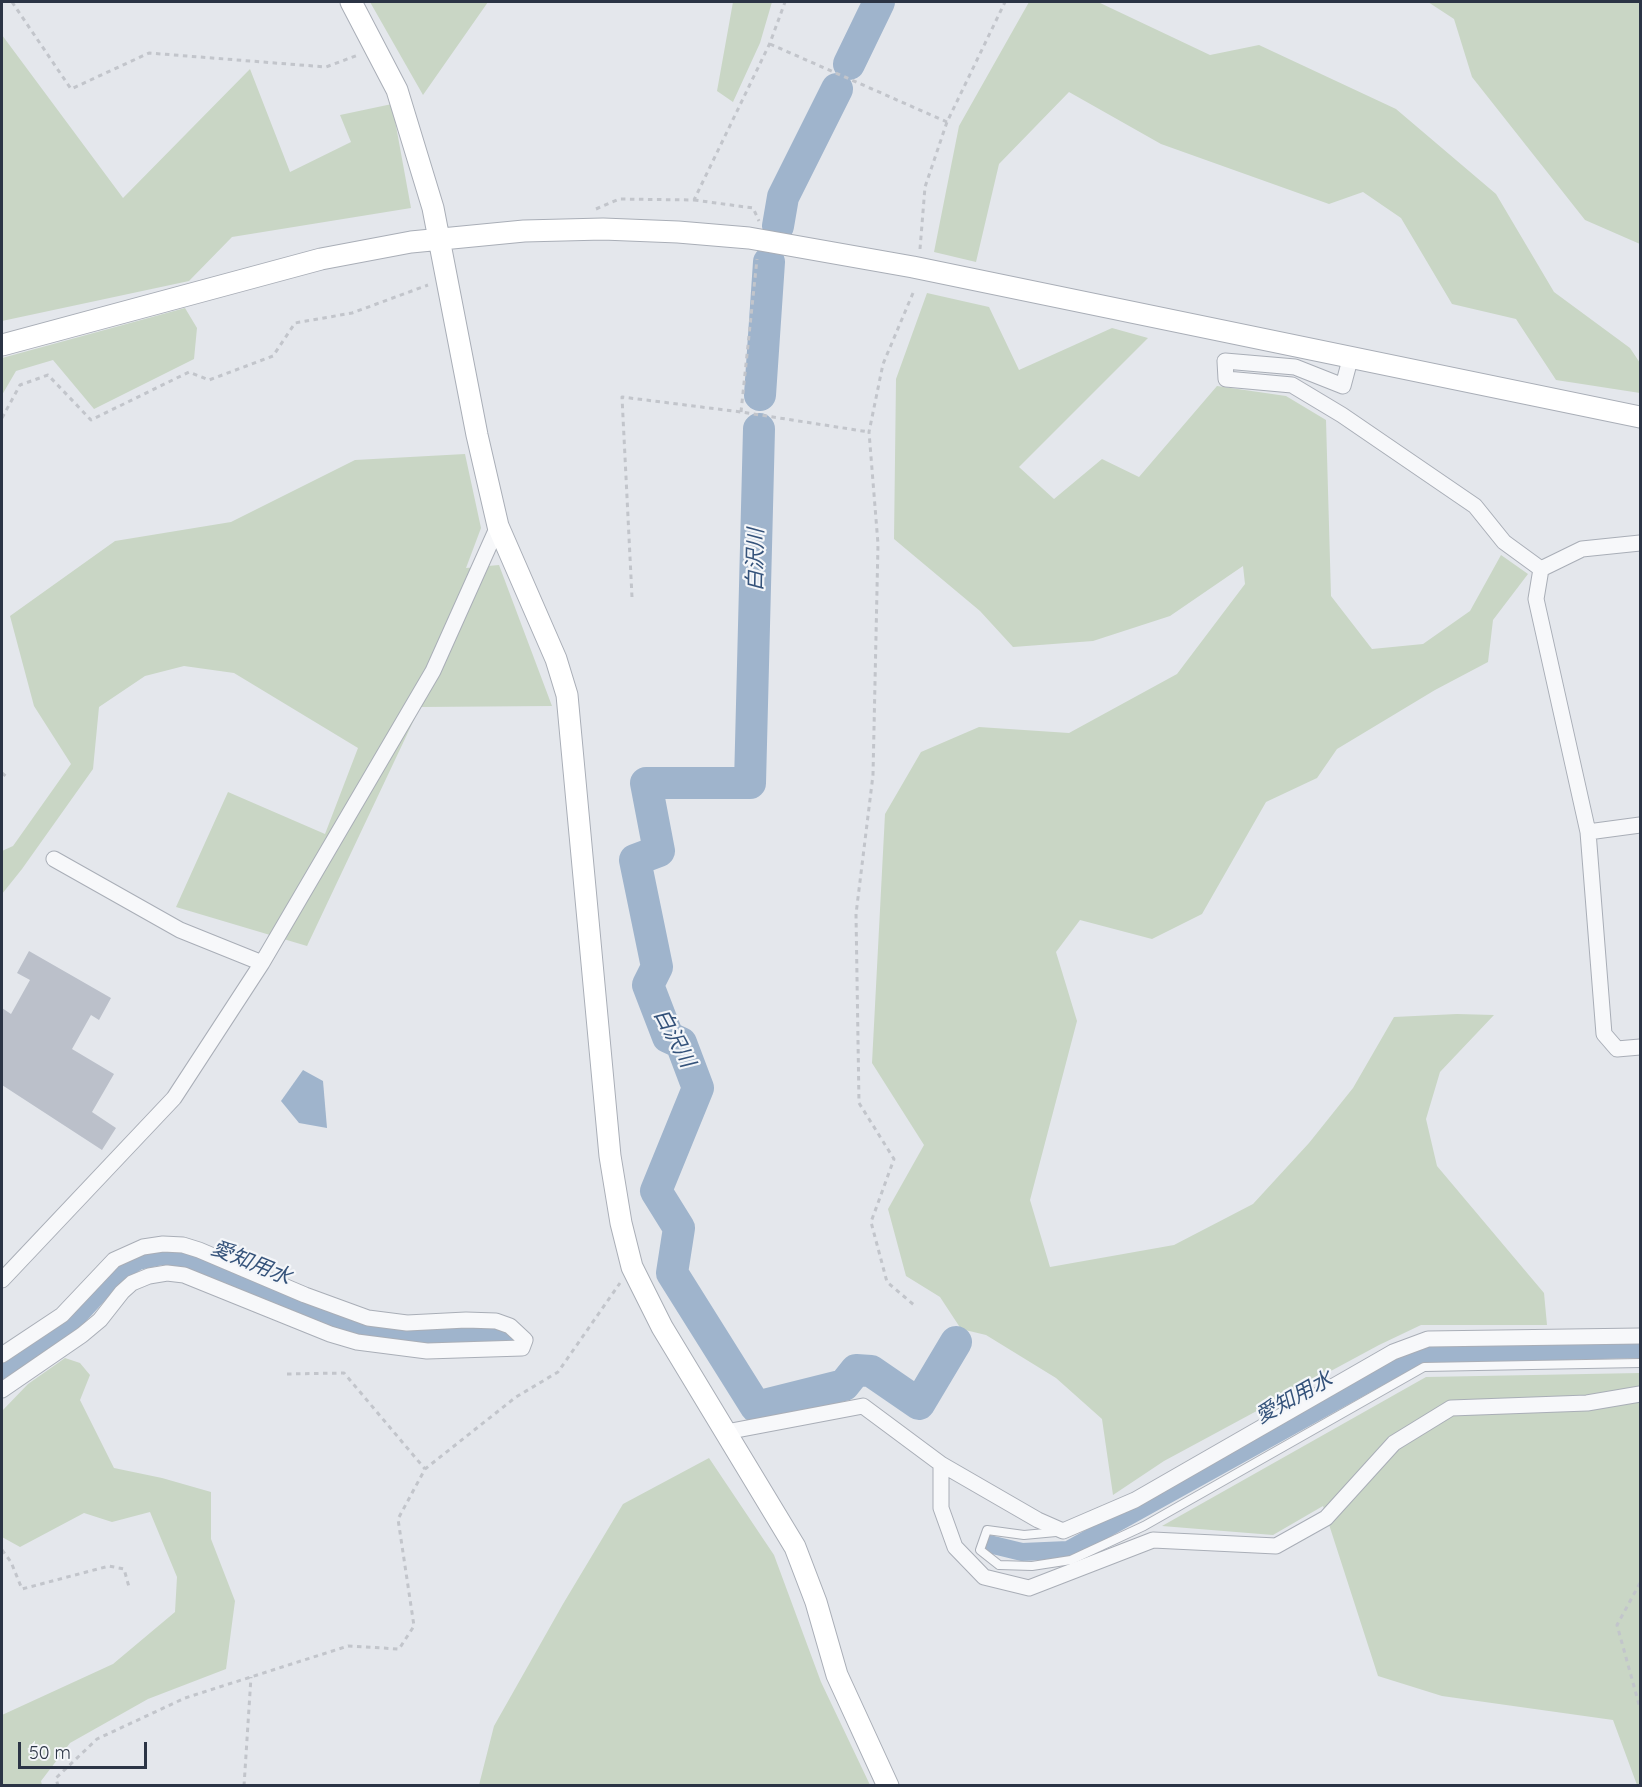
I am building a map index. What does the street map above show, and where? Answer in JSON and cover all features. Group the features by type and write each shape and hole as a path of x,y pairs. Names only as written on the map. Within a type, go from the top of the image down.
{"street":[{"path":"351,2 397,90 433,208 477,435 498,526 556,659 567,695 610,1156 621,1223 632,1267 662,1327 795,1547 816,1602 837,1675 888,1785"},
{"path":"2,345 321,259 438,238 524,231 603,229 678,232 748,238 913,267 1641,417"},
{"path":"1351,356 1343,386 1295,367 1225,361 1226,379 1292,385 1342,415 1475,506 1504,542 1541,570"},
{"path":"2,1280 174,1098 262,963 433,671 498,526"},
{"path":"1541,570 1582,549 1641,543"},
{"path":"1541,570 1536,599 1588,832 1605,1034 1617,1049 1641,1047"},
{"path":"1588,832 1641,825"},
{"path":"54,859 180,930 262,963"},
{"path":"2,1355 62,1315 114,1260 143,1247 163,1244 183,1245 199,1250 314,1299 368,1318 407,1323 496,1321 510,1326 525,1340 522,1348 427,1351 357,1342 330,1334 184,1275 167,1273 149,1276 132,1283 100,1320 82,1335 2,1390"},
{"path":"726,1432 863,1406 941,1464 1038,1520 1063,1531 1135,1500 1393,1352 1428,1339 1641,1336"},
{"path":"941,1464 941,1508 955,1547 984,1576 1029,1588 1152,1540 1276,1546 1326,1518 1394,1443 1451,1408 1587,1403 1641,1394"}],"lane":[{"path":"1063,1531 1024,1535 987,1530 980,1550 999,1565 1032,1566 1071,1560 1144,1526 1424,1367 1641,1364"}],"path":[{"path":"12,2 71,89 149,53 326,67 376,48"},
{"path":"694,200 770,43 785,2"},
{"path":"920,252 925,187 947,122 1005,2"},
{"path":"770,43 947,122"},
{"path":"591,211 619,199 694,200 753,208 760,223"},
{"path":"741,412 757,251"},
{"path":"2,418 20,385 48,375 91,420 189,372 209,380 273,357 295,323 352,313 447,278"},
{"path":"913,293 883,364 869,432 878,543 873,775 856,914 859,1103 894,1159 871,1222 887,1282 914,1305"},
{"path":"632,597 622,397 741,412 869,432"},
{"path":"2,773 8,778"},
{"path":"58,1785 56,1778 97,1739 185,1698 348,1646 399,1649 414,1626 398,1519 426,1469 516,1397 558,1372 632,1267"},
{"path":"287,1374 344,1373 426,1469"},
{"path":"2,1550 11,1562 22,1589 109,1566 124,1569 129,1587"},
{"path":"1641,1583 1617,1625 1641,1708"},
{"path":"244,1785 251,1677"}],"green space":[{"path":"370,2 488,2 423,95"},
{"path":"733,2 772,2 760,43 733,102 717,91"},
{"path":"1029,2 1098,2 1210,55 1259,45 1396,109 1496,194 1554,292 1630,348 1640,363 1640,393 1556,380 1516,319 1452,304 1401,218 1363,192 1329,204 1161,144 1069,92 999,164 976,262 934,252 959,126"},
{"path":"1428,2 1640,2 1640,244 1585,220 1472,77 1454,19"},
{"path":"2,35 123,198 250,69 290,172 351,142 340,115 392,104 411,208 232,237 189,281 2,321"},
{"path":"927,293 989,307 1019,370 1112,328 1148,338 1019,467 1054,499 1102,459 1139,477 1217,386 1286,396 1326,420 1331,596 1372,649 1423,644 1470,611 1501,555 1528,574 1493,620 1488,662 1435,690 1337,749 1317,778 1266,802 1202,914 1152,939 1080,920 1056,952 1077,1021 1030,1200 1050,1267 1174,1245 1253,1204 1309,1143 1353,1088 1394,1017 1494,1015 1440,1072 1426,1119 1437,1166 1544,1293 1547,1325 1421,1325 1379,1345 1164,1461 1113,1495 1102,1419 1056,1378 986,1335 961,1329 940,1297 906,1276 888,1209 924,1145 872,1063 885,814 921,752 979,727 1069,733 1177,674 1245,584 1243,566 1170,616 1093,641 1013,647 980,611 894,539 896,379"},
{"path":"185,308 197,328 194,359 94,409 53,360 16,371 2,395 2,358"},
{"path":"465,454 481,528 466,568 499,565 552,706 420,707 307,946 176,907 228,792 325,834 358,748 234,673 184,666 145,676 99,707 93,769 2,894 2,851 13,846 71,764 34,706 10,616 115,541 231,522 355,460"},
{"path":"65,1358 80,1363 90,1375 80,1400 114,1468 162,1478 211,1492 211,1539 235,1601 226,1669 148,1699 70,1743 41,1781 42,1785 2,1785 2,1715 113,1664 175,1612 177,1577 150,1512 112,1522 84,1513 20,1547 2,1537 2,1411 28,1384"},
{"path":"1640,1373 1640,1785 1637,1785 1613,1720 1442,1696 1378,1676 1323,1506 1273,1535 1162,1526 1426,1377"},
{"path":"709,1458 774,1555 821,1682 870,1785 479,1785 494,1726 623,1504"}],"water":[{"path":"303,1070 323,1081 327,1128 299,1123 281,1101"}],"building":[{"path":"29,951 111,998 99,1020 91,1015 72,1049 114,1074 92,1112 116,1128 102,1150 2,1085 2,1008 11,1014 30,980 17,973"}],"waterway":[{"name":"白沢川","path":"849,64 879,2"},
{"name":"白沢川","path":"778,226 783,197 837,89"},
{"name":"白沢川","path":"760,395 769,262"},
{"name":"白沢川","path":"759,429 750,783 646,783 659,851 635,860 657,967 648,985 668,1037 681,1043 698,1088 656,1191 679,1228 672,1273 756,1407 844,1385 856,1370 871,1371 919,1404 956,1342"},
{"name":"愛知用水","path":"2,1371 76,1319 117,1274 138,1261 162,1256 181,1259 229,1276 324,1316 374,1332 421,1335 488,1333 519,1342"},
{"name":"愛知用水","path":"989,1544 1022,1552 1068,1550 1419,1355 1640,1349"}]}
